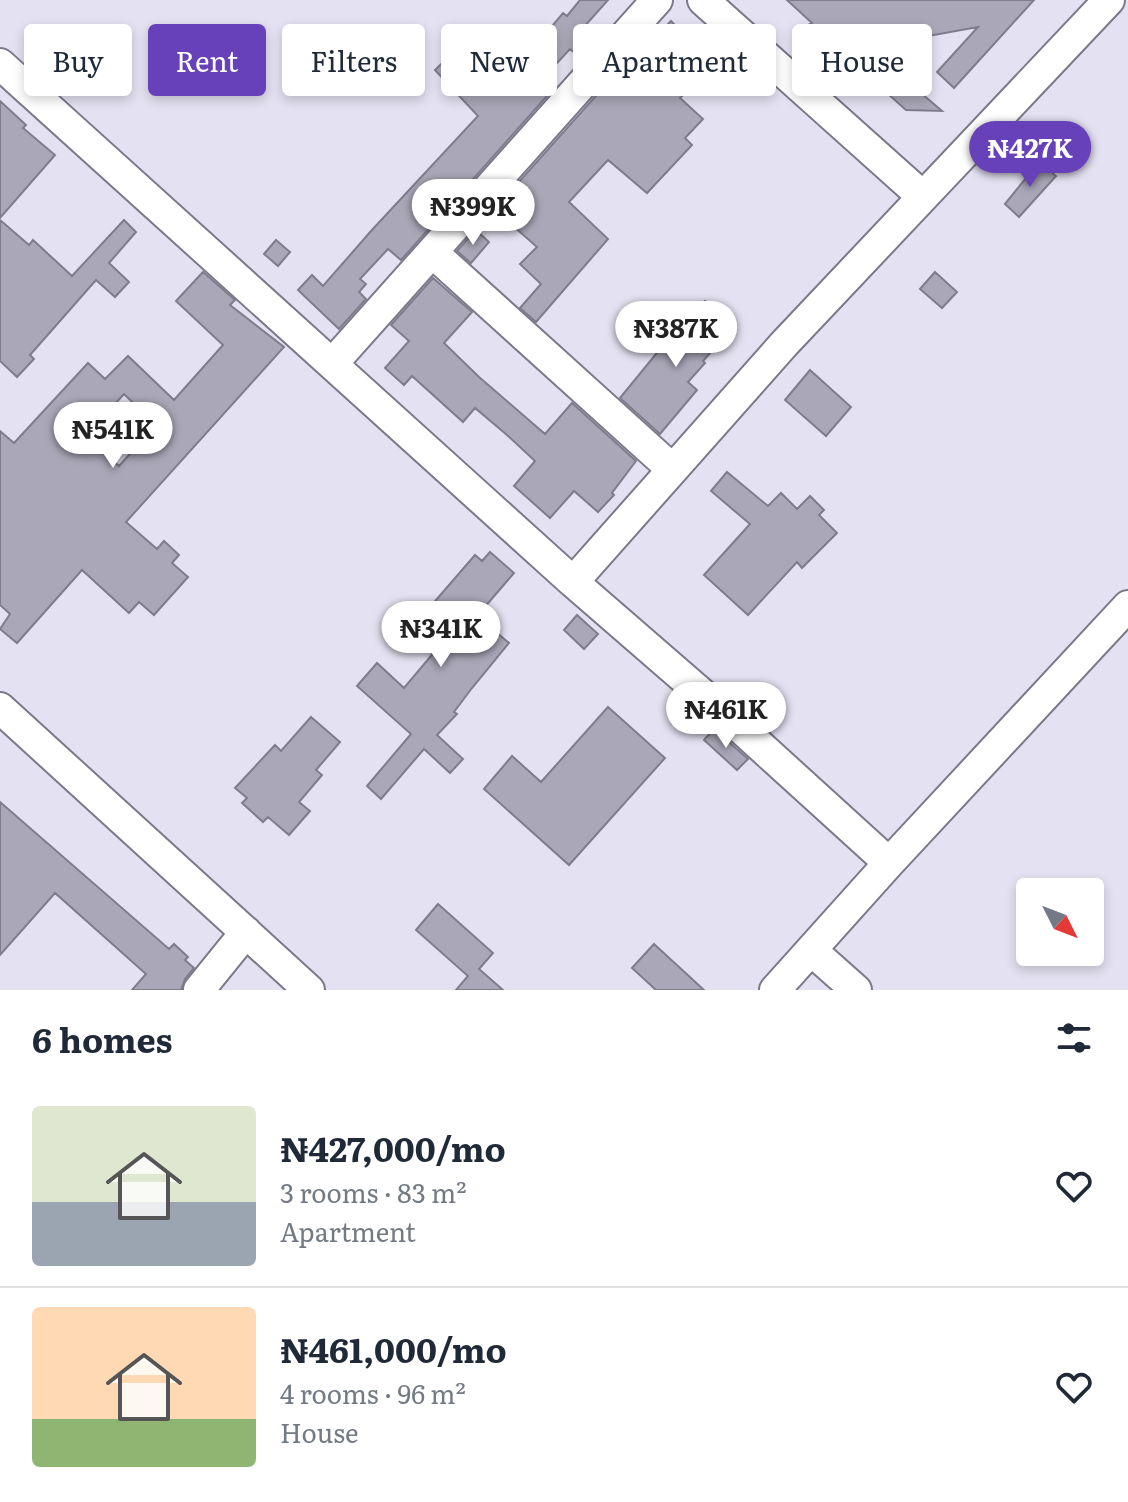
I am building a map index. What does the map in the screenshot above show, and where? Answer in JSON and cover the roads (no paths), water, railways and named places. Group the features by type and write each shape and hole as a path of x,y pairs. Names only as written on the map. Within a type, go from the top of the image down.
{"street":[{"path":"332,364 657,0"},
{"path":"703,0 922,196"},
{"path":"573,582 922,196 1109,0"},
{"path":"0,64 889,863"},
{"path":"432,252 672,469"},
{"path":"775,990 1128,606"},
{"path":"0,708 309,990"},
{"path":"199,990 246,932"},
{"path":"811,950 856,990"}]}
